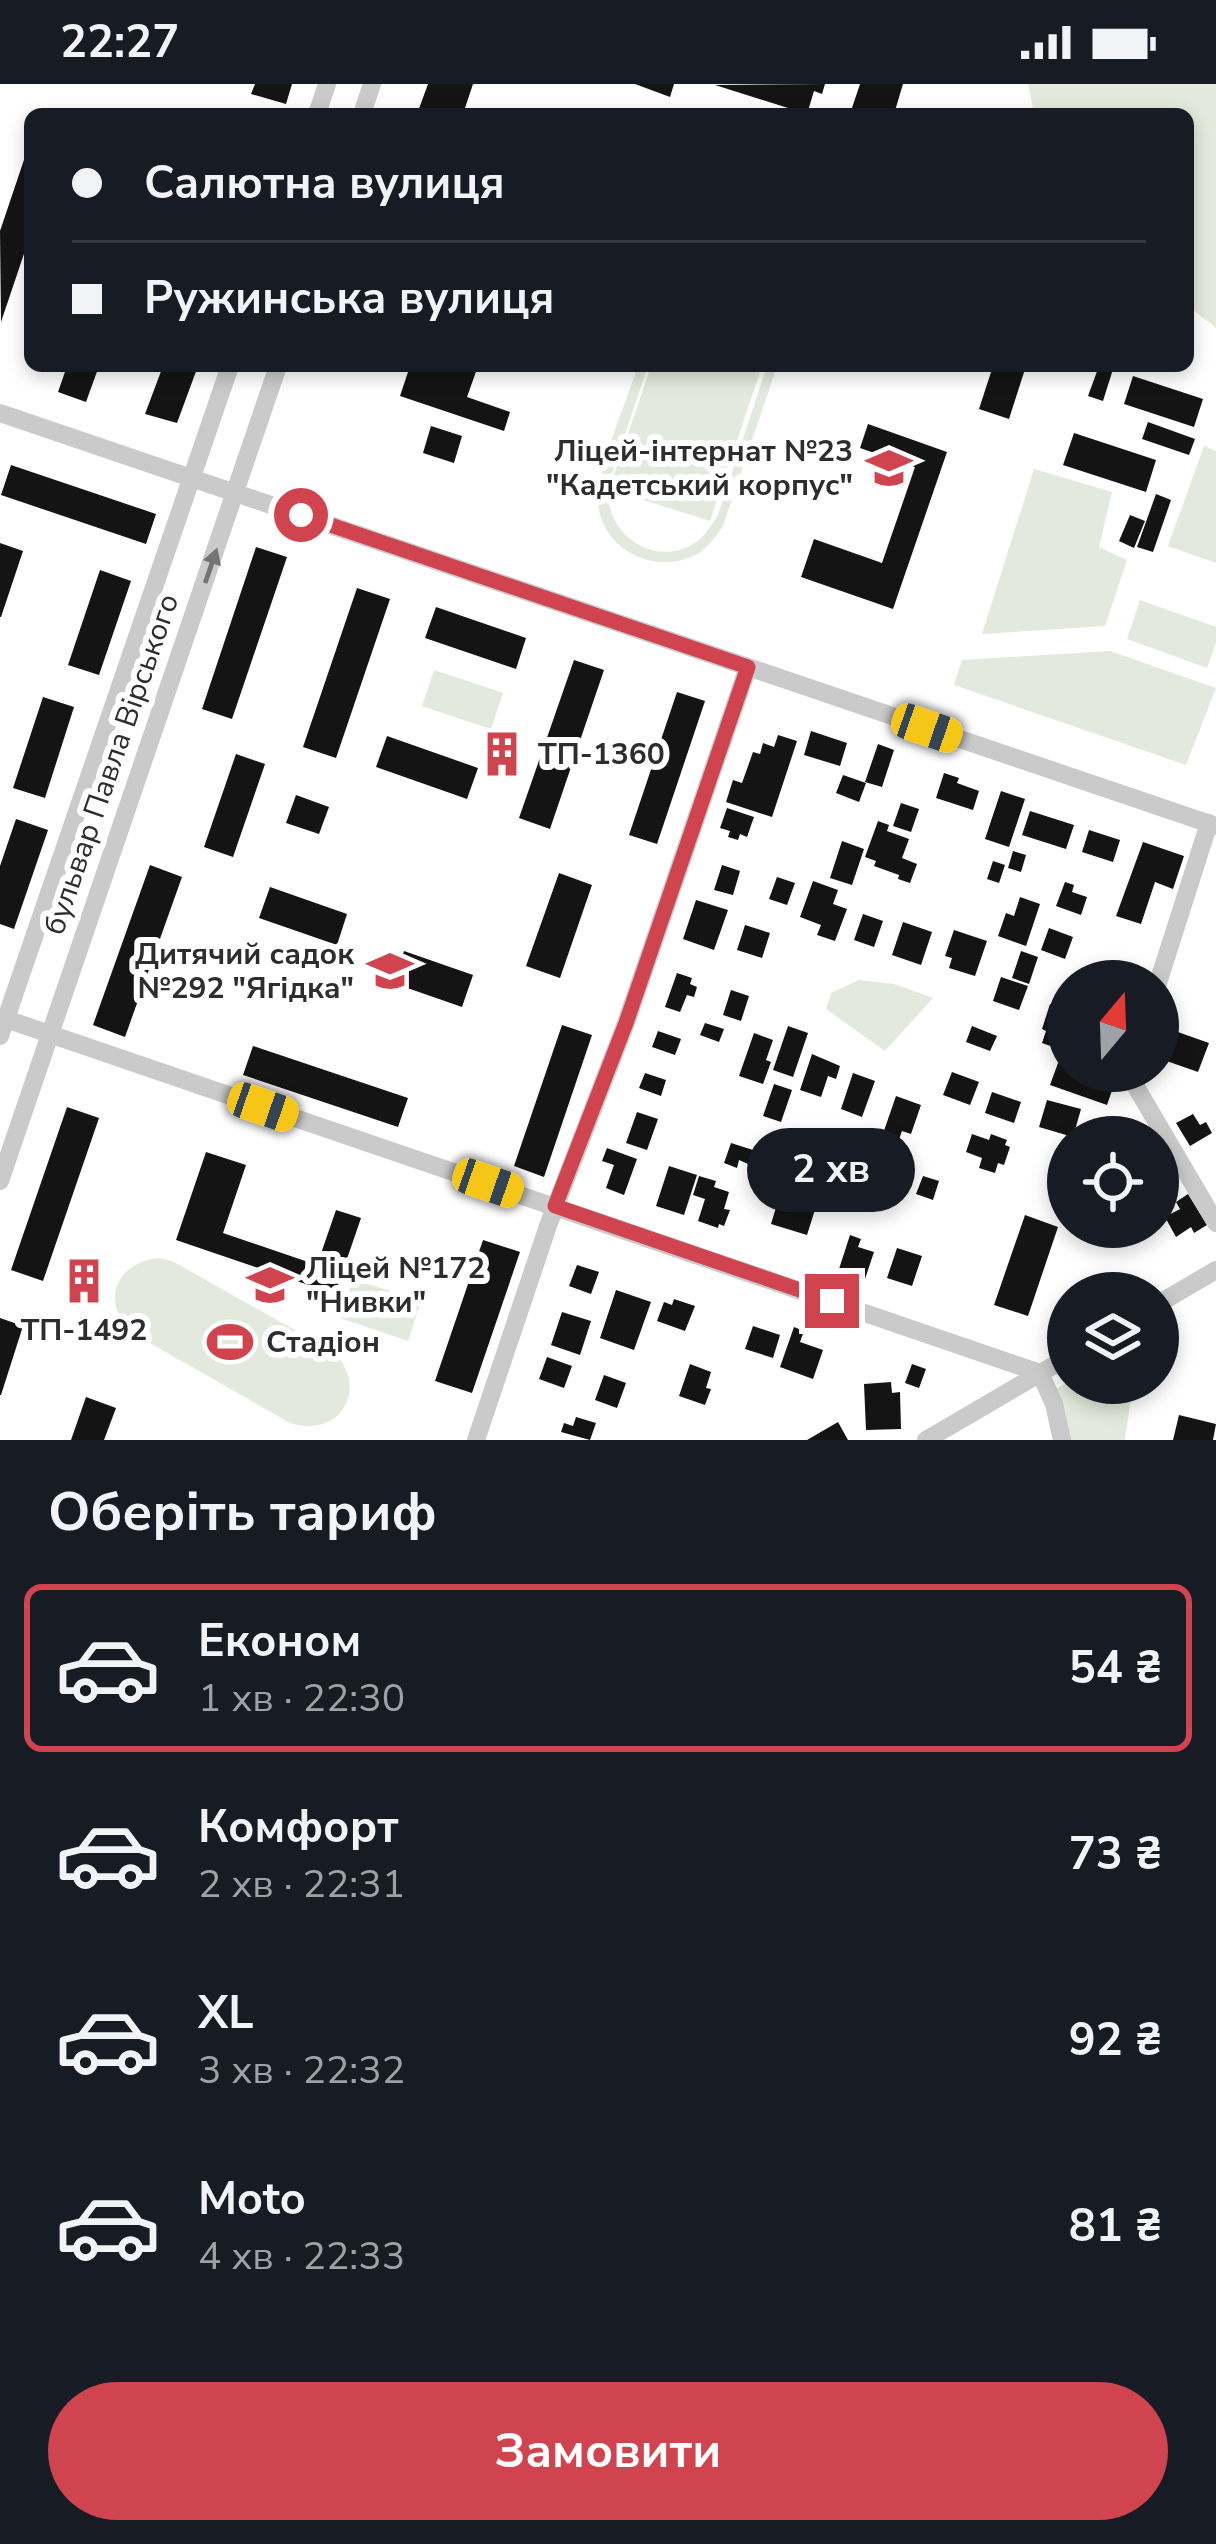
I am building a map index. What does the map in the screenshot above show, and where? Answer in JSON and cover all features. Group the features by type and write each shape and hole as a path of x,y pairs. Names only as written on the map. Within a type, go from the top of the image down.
{"street":[{"name":"бульвар Павла Вірського","path":"2,1024 228,372"},
{"name":"бульвар Павла Вірського","path":"0,1180 276,372"},
{"path":"0,413 1212,824 1166,960"},
{"path":"476,1440 748,667"},
{"path":"2,1024 49,1034 1040,1373 1054,1404 1062,1440"},
{"path":"1139,1092 1216,1223"},
{"path":"1179,1292 1216,1270"},
{"path":"926,1440 1047,1369"}],"shaded area":[{"path":"1028,84 1216,84 1216,328 1194,311 1194,108 1033,108"},
{"path":"636,372 646,372 610,487 649,372 760,372 710,521 609,489 614,520 634,542 662,552 678,550 704,535 718,515 765,372 775,372 723,526 691,557 675,562 643,559 616,542 607,530 598,499"},
{"path":"1204,446 1216,451 1216,563 1168,546"},
{"path":"1034,469 1112,492 1099,547 1127,560 1105,626 982,634"},
{"path":"1140,600 1216,627 1207,668 1127,639"},
{"path":"1110,651 1216,688 1186,765 954,685 962,660"},
{"path":"434,670 503,693 491,729 422,706"},
{"path":"859,980 894,984 933,998 885,1051 826,1009 831,993"},
{"name":"Стадіон","path":"159,1258 334,1352 349,1381 344,1408 323,1424 290,1423 127,1330 116,1305 118,1283 133,1266"},
{"path":"353,1279 421,1301 408,1341 340,1318"},
{"path":"1060,1404 1130,1404 1125,1440 1070,1440"}],"building":[{"path":"255,84 292,84 286,104 251,94"},
{"path":"428,84 473,84 465,108 419,108"},
{"path":"635,84 674,84 670,97"},
{"path":"825,84 822,94 814,91 809,108 788,108 715,85"},
{"path":"860,84 903,84 896,108 852,108"},
{"path":"24,160 24,254 1,322 0,231"},
{"path":"65,372 97,372 86,402 58,392"},
{"path":"161,372 196,372 177,423 145,414"},
{"path":"408,372 476,372 467,397 510,412 504,431 400,396"},
{"path":"991,372 1024,372 1009,419 979,409"},
{"path":"1097,372 1112,372 1103,401 1088,396"},
{"path":"1133,376 1203,399 1194,427 1124,404"},
{"path":"1148,422 1195,439 1189,455 1142,439"},
{"path":"868,424 947,452 893,609 801,577 814,539 882,563 915,467 860,448"},
{"path":"431,426 462,436 454,463 423,453"},
{"path":"1074,433 1156,460 1146,492 1063,465"},
{"path":"11,465 156,514 146,544 1,495"},
{"path":"1156,494 1171,500 1153,552 1137,547"},
{"path":"1130,515 1145,521 1134,548 1119,541"},
{"path":"0,543 23,551 1,617 0,617"},
{"path":"256,547 287,557 232,719 202,709"},
{"path":"100,570 131,581 99,675 68,665"},
{"path":"357,588 390,599 336,758 303,747"},
{"path":"436,607 526,638 516,669 425,638"},
{"path":"574,660 604,670 550,829 519,818"},
{"path":"677,692 705,701 657,844 629,835"},
{"path":"43,697 74,707 45,798 13,788"},
{"path":"811,731 847,743 840,766 804,755"},
{"path":"778,735 797,741 772,817 726,802 733,780 742,783 753,752 760,754 763,743 774,747"},
{"path":"387,736 478,768 467,799 376,767"},
{"path":"878,744 894,750 882,787 865,782"},
{"path":"236,754 265,764 233,857 204,847"},
{"path":"944,773 979,791 973,810 936,798"},
{"path":"843,775 866,783 859,802 836,793"},
{"path":"1001,791 1025,799 1009,847 985,839"},
{"path":"296,795 329,807 319,834 286,823"},
{"path":"901,803 919,809 911,832 893,826"},
{"path":"727,808 754,817 747,837 728,837 730,831 720,828"},
{"path":"1030,811 1074,825 1066,849 1022,835"},
{"path":"16,819 48,830 14,929 0,924 0,866"},
{"path":"878,821 889,825 887,831 909,839 902,858 917,864 910,883 865,857"},
{"path":"1089,830 1120,840 1113,862 1082,852"},
{"path":"842,841 864,849 852,885 830,878"},
{"path":"1143,842 1184,856 1173,889 1155,882 1141,924 1116,916"},
{"path":"1013,851 1026,855 1021,872 1008,868"},
{"path":"993,861 1005,865 999,883 987,879"},
{"path":"150,865 182,877 125,1037 93,1025"},
{"path":"722,865 740,871 733,895 714,890"},
{"path":"559,873 592,885 560,978 526,966"},
{"path":"777,877 795,883 787,905 769,899"},
{"path":"813,881 838,890 833,904 847,909 835,941 817,935 821,925 800,917"},
{"path":"1065,882 1074,885 1072,892 1087,897 1081,915 1056,906"},
{"path":"270,887 347,914 337,945 259,918"},
{"path":"1020,897 1040,904 1026,946 998,936 1006,913 1014,916"},
{"path":"696,900 728,910 714,950 683,939"},
{"path":"863,914 883,921 874,947 854,940"},
{"path":"903,922 932,932 921,965 892,955"},
{"path":"745,925 770,933 762,958 737,950"},
{"path":"1049,928 1073,937 1065,959 1041,950"},
{"path":"954,930 987,941 975,976 949,968 952,958 945,956"},
{"path":"404,951 473,975 462,1007 393,983"},
{"path":"1021,951 1038,957 1029,984 1012,978"},
{"path":"677,973 692,978 690,984 697,987 694,997 687,995 680,1012 665,1007"},
{"path":"1001,977 1028,986 1019,1010 993,1001"},
{"path":"731,990 749,996 741,1021 723,1015"},
{"path":"705,1023 724,1029 719,1042 700,1035"},
{"path":"562,1025 592,1035 544,1177 514,1166"},
{"path":"788,1026 808,1033 793,1077 773,1070"},
{"path":"972,1026 997,1036 990,1051 966,1042"},
{"path":"658,1031 681,1039 675,1055 652,1047"},
{"path":"1179,1032 1209,1043 1198,1072 1179,1065"},
{"path":"754,1033 773,1040 763,1084 739,1076"},
{"path":"253,1046 408,1098 398,1127 243,1075"},
{"path":"812,1054 840,1066 836,1079 828,1076 821,1097 800,1090"},
{"path":"952,1072 979,1082 970,1105 943,1095"},
{"path":"645,1073 666,1080 661,1096 639,1088"},
{"path":"853,1073 875,1081 862,1117 841,1109"},
{"path":"774,1084 792,1090 781,1122 763,1116"},
{"path":"992,1092 1021,1102 1014,1123 985,1113"},
{"path":"1070,1092 1112,1092 1107,1105"},
{"path":"896,1096 921,1105 911,1134 902,1131 894,1154 878,1148"},
{"path":"1047,1100 1081,1109 1079,1116 1047,1116 1047,1129 1039,1127"},
{"path":"67,1107 99,1118 43,1281 11,1270"},
{"path":"637,1112 658,1119 647,1150 626,1143"},
{"path":"1193,1114 1212,1133 1190,1146 1179,1121"},
{"path":"829,1134 846,1140 837,1167 819,1161"},
{"path":"972,1134 1007,1140 1005,1145 1010,1147 1004,1165 998,1163 995,1173 979,1168 982,1158 966,1152"},
{"path":"731,1143 753,1150 748,1164 739,1160 737,1168 724,1163"},
{"path":"607,1148 637,1159 624,1195 606,1188 614,1165 602,1161"},
{"path":"206,1152 246,1165 223,1233 317,1265 336,1210 361,1218 335,1294 176,1240"},
{"path":"669,1166 697,1175 684,1215 656,1206"},
{"path":"802,1166 819,1171 813,1186 797,1180"},
{"path":"699,1176 729,1192 724,1209 730,1210 724,1226 698,1221 705,1199 693,1195"},
{"path":"923,1176 939,1181 933,1200 916,1194"},
{"path":"791,1188 819,1197 807,1235 771,1224 778,1201 786,1204"},
{"path":"1188,1194 1207,1225 1179,1235 1179,1200"},
{"path":"1025,1215 1047,1223 1047,1248 1051,1248 1028,1316 994,1305"},
{"path":"850,1235 861,1239 858,1247 874,1252 865,1279 839,1269"},
{"path":"483,1240 520,1252 472,1393 435,1381"},
{"path":"897,1248 922,1256 912,1286 887,1278"},
{"path":"577,1265 599,1272 591,1294 569,1286"},
{"path":"616,1290 651,1302 634,1350 600,1338"},
{"path":"674,1299 695,1306 685,1331 657,1321 664,1302 672,1305"},
{"path":"562,1312 591,1321 580,1355 551,1345"},
{"path":"0,1318 23,1326 1,1395 0,1395"},
{"path":"753,1326 780,1335 773,1358 745,1349"},
{"path":"794,1327 804,1331 800,1342 823,1350 813,1379 780,1367"},
{"path":"547,1357 572,1366 564,1388 539,1379"},
{"path":"690,1364 711,1372 705,1405 679,1396"},
{"path":"912,1364 926,1369 919,1388 905,1383"},
{"path":"604,1375 626,1383 617,1408 595,1400"},
{"path":"891,1382 892,1393 900,1392 901,1429 866,1430 864,1384"},
{"path":"86,1397 116,1408 104,1440 71,1440"},
{"path":"1179,1415 1216,1424 1213,1440 1173,1440"},
{"path":"576,1417 596,1423 590,1440 561,1432 564,1423 573,1426"},
{"path":"838,1422 848,1440 807,1440"}],"place":[{"name":"Ліцей-інтернат №23 \"Кадетський корпус\"","path":"889,468"},
{"name":"ТП-1360","path":"502,754"},
{"name":"Дитячий садок №292 \"Ягідка\"","path":"390,971"},
{"name":"ТП-1492","path":"84,1281"},
{"name":"Ліцей №172 \"Нивки\"","path":"270,1285"},
{"name":"Стадіон","path":"230,1342"}],"route":[{"path":"301,515 748,667 626,1023 555,1206 832,1301"}]}
